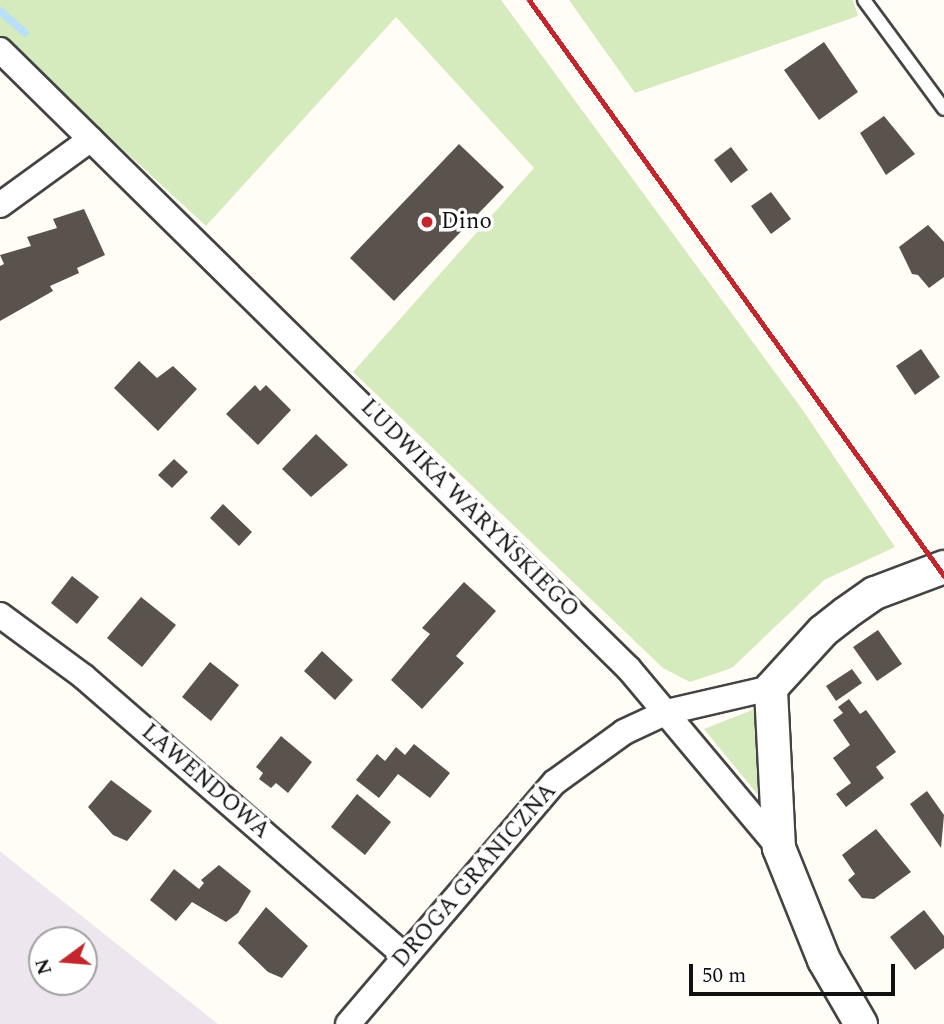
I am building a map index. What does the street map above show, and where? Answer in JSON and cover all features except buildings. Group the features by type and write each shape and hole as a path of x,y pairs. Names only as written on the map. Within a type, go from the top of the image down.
{"street":[{"name":"LUDWIKA WARYŃSKIEGO","path":"0,50 458,496 667,712 779,848 824,960 862,1024"},
{"path":"0,205 91,139"},
{"path":"779,848 771,688 823,631 875,593 944,567"},
{"name":"LAWENDOWA","path":"0,615 84,677 404,955"},
{"name":"DROGA GRANICZNA","path":"348,1024 404,955 490,862 555,782 624,732 667,712 771,688"}],"lane":[{"path":"864,0 944,109"}],"shaded area":[{"path":"0,851 95,926 28,926 28,996 98,996 98,929 218,1024 0,1024"}],"green space":[{"path":"0,0 501,0 802,409 895,547 824,580 732,668 690,682 663,668 353,372 534,168 396,17 206,226 0,36"},
{"path":"569,0 853,0 858,16 635,93"},
{"path":"760,707 763,801 704,729"}],"waterway":[{"path":"0,11 25,33"}],"railway":[{"path":"529,0 944,576"}],"place":[{"name":"Dino","path":"427,222"}]}
